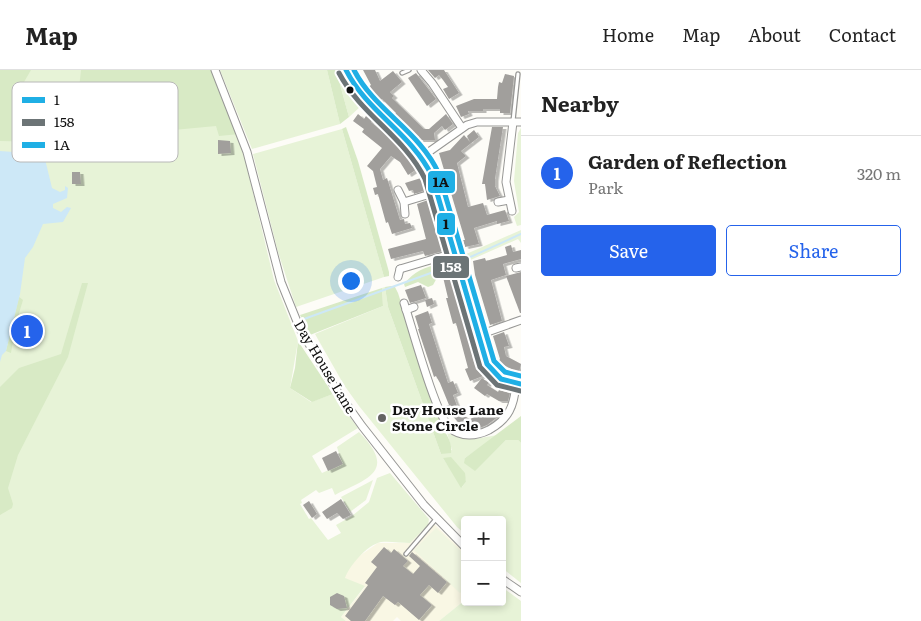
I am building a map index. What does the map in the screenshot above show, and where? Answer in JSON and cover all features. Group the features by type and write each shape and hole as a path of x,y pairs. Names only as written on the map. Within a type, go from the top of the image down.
{"street":[{"name":"Day House Lane","path":"215,70 247,152 281,282 296,320 346,403 410,488 461,543"},
{"path":"346,70 354,87 366,103 423,156 430,169 490,370 502,380 519,384 513,406 504,420 476,435 468,435 454,430 446,423 432,388 405,306 414,307"},
{"path":"421,70 462,128"},
{"path":"423,156 462,128 477,122 521,122"},
{"path":"512,211 508,200 506,179 513,122"},
{"path":"398,190 404,202 405,214"},
{"path":"404,202 436,192"},
{"path":"498,202 508,200"},
{"path":"398,277 398,267 454,252"},
{"path":"478,335 521,320"},
{"path":"506,582 521,592"}],"lane":[{"path":"402,73 409,70"},
{"path":"513,122 518,74"},
{"path":"406,554 436,518"}],"shaded area":[{"path":"431,521 461,549 461,603 439,621 401,621 397,617 393,621 346,621 341,617 365,587 344,578 349,567 358,557 378,543 410,543"}],"green space":[{"path":"0,70 212,70 239,134 274,280 298,341 290,388 311,402 333,394 358,428 312,456 322,473 342,464 337,447 359,432 376,456 377,465 374,472 368,478 335,495 332,488 319,493 316,490 301,500 302,503 300,504 309,519 311,518 328,540 341,533 336,525 352,516 369,502 377,478 390,473 429,519 428,525 410,543 381,542 370,547 355,562 345,578 365,586 341,617 346,621 0,621"},
{"path":"0,70 31,70 24,82 12,82 12,141 0,141"},
{"path":"81,70 212,70 239,134 219,136 216,126 178,130 178,82 80,82"},
{"path":"220,70 327,70 340,124 252,149"},
{"path":"327,70 336,70 349,117 340,124"},
{"path":"336,70 345,86 361,106 349,117"},
{"path":"346,127 358,161 389,276 384,277 342,129"},
{"path":"521,128 521,225 517,226 514,217 519,212 514,181 518,133"},
{"path":"342,129 384,277 296,307 278,252 253,154"},
{"path":"521,230 521,243 518,239 466,262 464,255"},
{"path":"444,265 433,285 428,287 418,282 405,287 404,284 416,273 425,268"},
{"path":"82,283 88,283 68,357 18,455 8,488 13,504 12,508 0,515 0,387 19,368 61,354"},
{"path":"385,287 388,307 441,454 452,450 447,433 474,439 498,435 465,458 475,470 506,440 518,440 521,443 521,583 506,571 506,516 461,516 461,530 457,527 359,406 344,385 315,334 383,306 382,288","holes":["443,458 464,473 466,482 462,487"]},
{"path":"385,287 395,287 398,293 440,422 449,441 451,453 441,454 388,307"},
{"path":"382,288 383,306 310,335 300,315"},
{"path":"19,297 23,300 16,323 11,353 6,351"},
{"path":"298,341 333,394 312,402 290,388 295,368"},
{"path":"521,416 521,443 518,440 506,440 475,471 464,463 465,458"},
{"path":"451,457 465,473 466,482 461,488 443,458"},
{"path":"373,480 366,500 350,512 341,497"},
{"path":"436,528 461,551 461,592 460,593 414,550"},
{"path":"506,590 521,601 521,621 439,621 461,603 461,606 506,606"}],"water":[{"path":"0,151 12,152 12,162 46,162 52,188 60,192 65,190 65,186 68,188 67,198 53,204 53,208 61,212 67,207 71,208 63,222 43,224 33,247 25,258 20,294 6,351 2,355 0,362"}],"building":[{"path":"363,70 375,70 380,81 393,71 402,82 390,92 394,96 392,98 424,129 429,129 446,114 453,124 445,130 442,126 434,133 435,140 419,140 419,137 394,115 396,113 382,99 380,101 368,87 371,85"},
{"path":"428,70 444,70 459,93 449,99 443,89 448,87 443,80 439,75 435,78"},
{"path":"416,73 436,99 427,106 408,78"},
{"path":"505,74 514,76 510,113 500,113 500,109 483,109 483,111 468,111 469,114 461,117 456,106 474,99 497,99 499,82 502,83"},
{"path":"358,114 364,119 366,116 372,121 391,139 417,169 408,175 400,162 391,156 380,169 383,180 387,178 400,220 404,219 405,224 410,223 412,228 392,234 388,222 386,223 378,194 375,195 373,188 377,187 373,171 367,166 382,148 362,132 364,129 353,121"},
{"path":"492,127 503,127 495,179 495,186 500,196 487,200 485,184 482,184"},
{"path":"474,130 479,137 461,151 466,156 457,163 468,207 483,203 487,215 505,210 509,221 497,224 497,221 474,228 479,244 465,247 463,240 465,240 439,153 450,150 464,135 470,142 467,136"},
{"path":"218,140 230,141 231,153 218,154"},
{"path":"72,172 80,172 81,184 72,184"},
{"path":"421,178 426,190 414,194 413,190 409,191 405,183"},
{"path":"428,200 443,251 425,256 423,251 391,259 388,249 426,239 417,204"},
{"path":"511,245 513,252 521,250 521,259 503,264 506,275 491,280 502,321 490,325 475,275 473,261 485,258 486,261 507,255 505,247"},
{"path":"521,272 521,313 520,313 506,276"},
{"path":"452,274 458,301 461,301 465,315 462,316 466,329 469,328 475,355 472,356 475,366 483,376 470,381 465,369 468,368 456,323 453,324 446,298 448,298 443,277"},
{"path":"421,285 426,298 410,303 405,290"},
{"path":"432,298 434,304 427,307 425,300"},
{"path":"428,311 432,323 429,324 448,383 453,381 458,393 453,395 460,414 470,419 485,412 487,415 496,409 499,416 487,425 477,429 476,425 468,424 466,429 456,423 457,421 447,410 446,406 449,405 440,383 436,376 434,377 415,316"},
{"path":"504,332 509,346 504,347 506,356 521,364 519,373 498,362 500,359 493,336"},
{"path":"482,378 489,383 487,385 498,392 499,390 510,393 508,401 499,401 487,394 485,396 474,388"},
{"path":"336,451 343,464 328,471 322,458"},
{"path":"341,499 351,515 343,519 337,513 327,519 322,512"},
{"path":"309,501 317,514 312,518 303,505"},
{"path":"384,547 391,553 394,549 408,561 403,566 413,574 420,566 409,556 412,552 447,582 438,593 429,585 420,595 432,605 419,620 398,602 395,605 383,596 365,621 351,621 345,616 368,585 365,583 377,567 371,562"},
{"path":"337,593 344,596 347,608 337,609 330,605 330,597"}],"waterway":[{"path":"466,259 521,234"},
{"path":"304,319 450,266"}],"transit line":[{"name":"1","path":"346,70 365,98 413,147 432,176 487,364 501,379 521,384"},
{"name":"1A","path":"354,70 373,98 421,145 431,159 439,174 494,361 505,372 521,376"},
{"name":"158","path":"339,73 359,101 406,151 425,179 480,367 497,385 521,391"}],"place":[{"name":"Garden of Reflection","path":"27,331"},
{"name":"Day House Lane Stone Circle","path":"382,418"}]}
